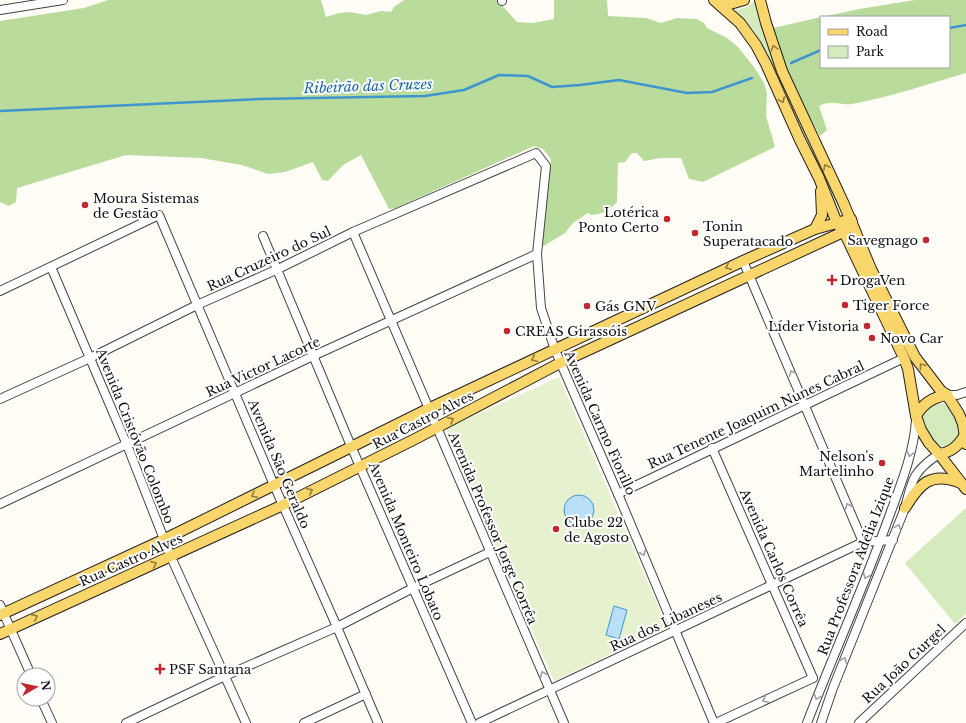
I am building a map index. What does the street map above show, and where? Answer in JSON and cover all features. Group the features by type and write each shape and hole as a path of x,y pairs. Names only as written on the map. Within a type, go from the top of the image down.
{"main road":[{"path":"714,0 740,23 756,45 766,64 800,140 820,180 837,223 844,232 904,358 908,369 916,416 921,430 929,443 964,486"},
{"path":"718,0 730,4 744,0"},
{"path":"760,0 782,71 844,202 871,269 915,357 941,391 947,396 959,414 966,437 955,448 939,454"},
{"path":"815,229 822,215 820,180"},
{"name":"Rua Castro Alves","path":"1,611 165,539 351,446 743,260 828,224 852,221"},
{"name":"Rua Castro Alves","path":"0,634 283,505 436,428 560,363 844,232 852,221"},
{"path":"775,246 781,260"},
{"path":"916,416 920,409 932,399 947,396"},
{"path":"905,508 918,488 931,480 939,478 952,479 964,486"}],"street":[{"path":"0,10 42,1 63,0"},
{"name":"Rua Cruzeiro do Sul","path":"0,399 90,358 197,305 278,269 353,232 536,153 546,166"},
{"name":"Avenida Carmo Fiorillo","path":"546,166 537,254 541,308 560,363 618,494 715,723"},
{"name":"Avenida São Geraldo","path":"51,267 159,215 274,485 378,723"},
{"name":"Avenida Professor Jorge Corrêa","path":"353,232 564,723"},
{"name":"Avenida Monteiro Lobato","path":"263,236 351,446 472,723"},
{"name":"Rua Victor Lacorte","path":"0,504 236,394 313,356 537,254"},
{"path":"743,260 863,542"},
{"path":"0,291 51,267"},
{"name":"Avenida Cristóvão Colombo","path":"51,267 127,445 171,557 246,723"},
{"name":"Rua Tenente Joaquim Nunes Cabral","path":"618,494 712,448 806,406 904,358"},
{"path":"947,396 958,395 966,392"},
{"name":"Rua Professora Adélia Izique","path":"807,723 881,540 904,476 915,435 916,416"},
{"name":"Avenida Carlos Corrêa","path":"712,448 813,678"},
{"name":"Rua Professora Adélia Izique","path":"821,723 833,688 893,540 915,476 923,465 939,454"},
{"name":"Rua dos Libaneses","path":"479,723 863,542 893,540"},
{"path":"126,723 225,676 337,627 413,588 490,552"},
{"path":"1,611 27,667"},
{"name":"Rua João Gurgel","path":"859,723 966,623"},
{"path":"715,723 813,678 833,688"},
{"path":"304,723 366,694"},
{"path":"45,707 52,723"}],"green space":[{"path":"108,0 321,0 326,17 339,13 350,12 366,15 381,11 391,12 395,6 404,0 497,0 517,22 533,23 554,19 554,0 607,0 608,16 646,18 661,23 677,18 697,19 704,23 707,28 727,38 738,47 754,67 764,83 767,93 766,116 775,147 703,182 689,179 681,158 661,158 644,161 637,153 632,153 625,162 618,163 617,202 602,213 591,215 588,213 573,223 565,233 542,247 551,159 543,149 534,146 396,208 389,209 361,155 343,165 328,181 322,180 313,162 285,172 268,174 242,165 201,158 126,155 17,188 16,202 9,206 0,202 0,21 84,8"},
{"path":"756,0 845,214 842,216 773,65 754,31 735,10 747,7"},
{"path":"915,0 966,0 966,73 867,101 852,104 828,103 819,106 827,130 820,136 796,92 783,62 773,28 820,17 820,68 950,68 950,16 827,16"},
{"name":"Clube 22 de Agosto","path":"559,377 667,627 554,681 447,434 447,428"},
{"path":"934,402 945,404 953,412 955,417 960,434 950,444 943,446 935,445 922,422 921,413"},
{"path":"966,508 966,614 955,624 905,563"}],"water":[{"path":"579,495 589,500 594,510 589,520 579,525 569,520 564,510 569,500"},
{"path":"614,606 627,610 619,639 606,635"}],"waterway":[{"path":"950,28 966,25"},
{"path":"791,63 820,50"},
{"name":"Ribeirão das Cruzes","path":"0,111 259,99 425,96 464,90 499,75 528,76 552,87 619,80 687,93 712,92 752,78"}],"place":[{"name":"Moura Sistemas de Gestão","path":"85,205"},
{"name":"Lotérica Ponto Certo","path":"667,219"},
{"name":"Tonin Superatacado","path":"695,233"},
{"name":"Savegnago","path":"926,240"},
{"name":"DrogaVen","path":"832,280"},
{"name":"Tiger Force","path":"845,305"},
{"name":"Gás GNV","path":"587,306"},
{"name":"Líder Vistoria","path":"867,326"},
{"name":"CREAS Girassóis","path":"507,331"},
{"name":"Novo Car","path":"872,338"},
{"name":"Nelson's Martelinho","path":"882,463"},
{"name":"Clube 22 de Agosto","path":"556,529"},
{"name":"PSF Santana","path":"160,669"}]}
